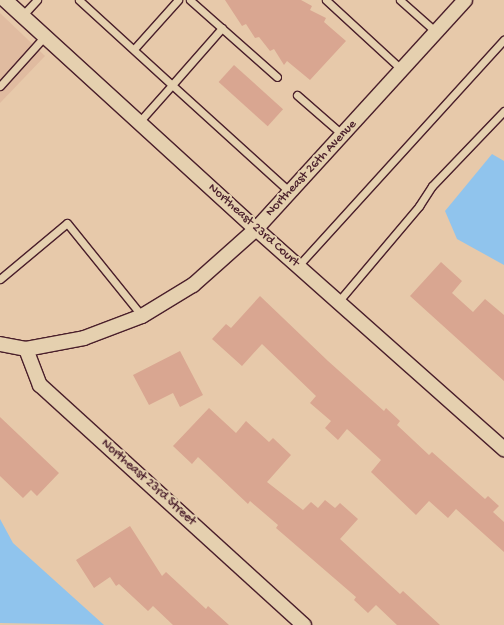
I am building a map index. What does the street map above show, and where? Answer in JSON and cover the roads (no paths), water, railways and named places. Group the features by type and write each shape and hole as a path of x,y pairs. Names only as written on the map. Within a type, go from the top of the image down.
{"street":[{"name":"Northeast 23rd Court","path":"5,0 256,229 504,449"},
{"name":"Northeast 26th Avenue","path":"26,349 84,338 142,316 193,285 256,229 402,70 461,1"},
{"path":"0,344 26,349"},
{"name":"Northeast 23rd Street","path":"26,349 40,385 304,625"}],"lane":[{"path":"22,16 37,0"},
{"path":"79,0 290,192"},
{"path":"134,49 178,0"},
{"path":"190,0 277,77"},
{"path":"326,0 402,70"},
{"path":"400,0 436,32"},
{"path":"139,122 222,28"},
{"path":"2,81 45,36"},
{"path":"298,266 504,40"},
{"path":"297,95 343,135"},
{"path":"338,302 419,206 432,186 504,111"},
{"path":"0,279 67,223 142,316"}],"water":[{"path":"492,154 504,161 504,265 457,239 445,211"},
{"path":"0,519 13,543 104,625 0,623"}]}
